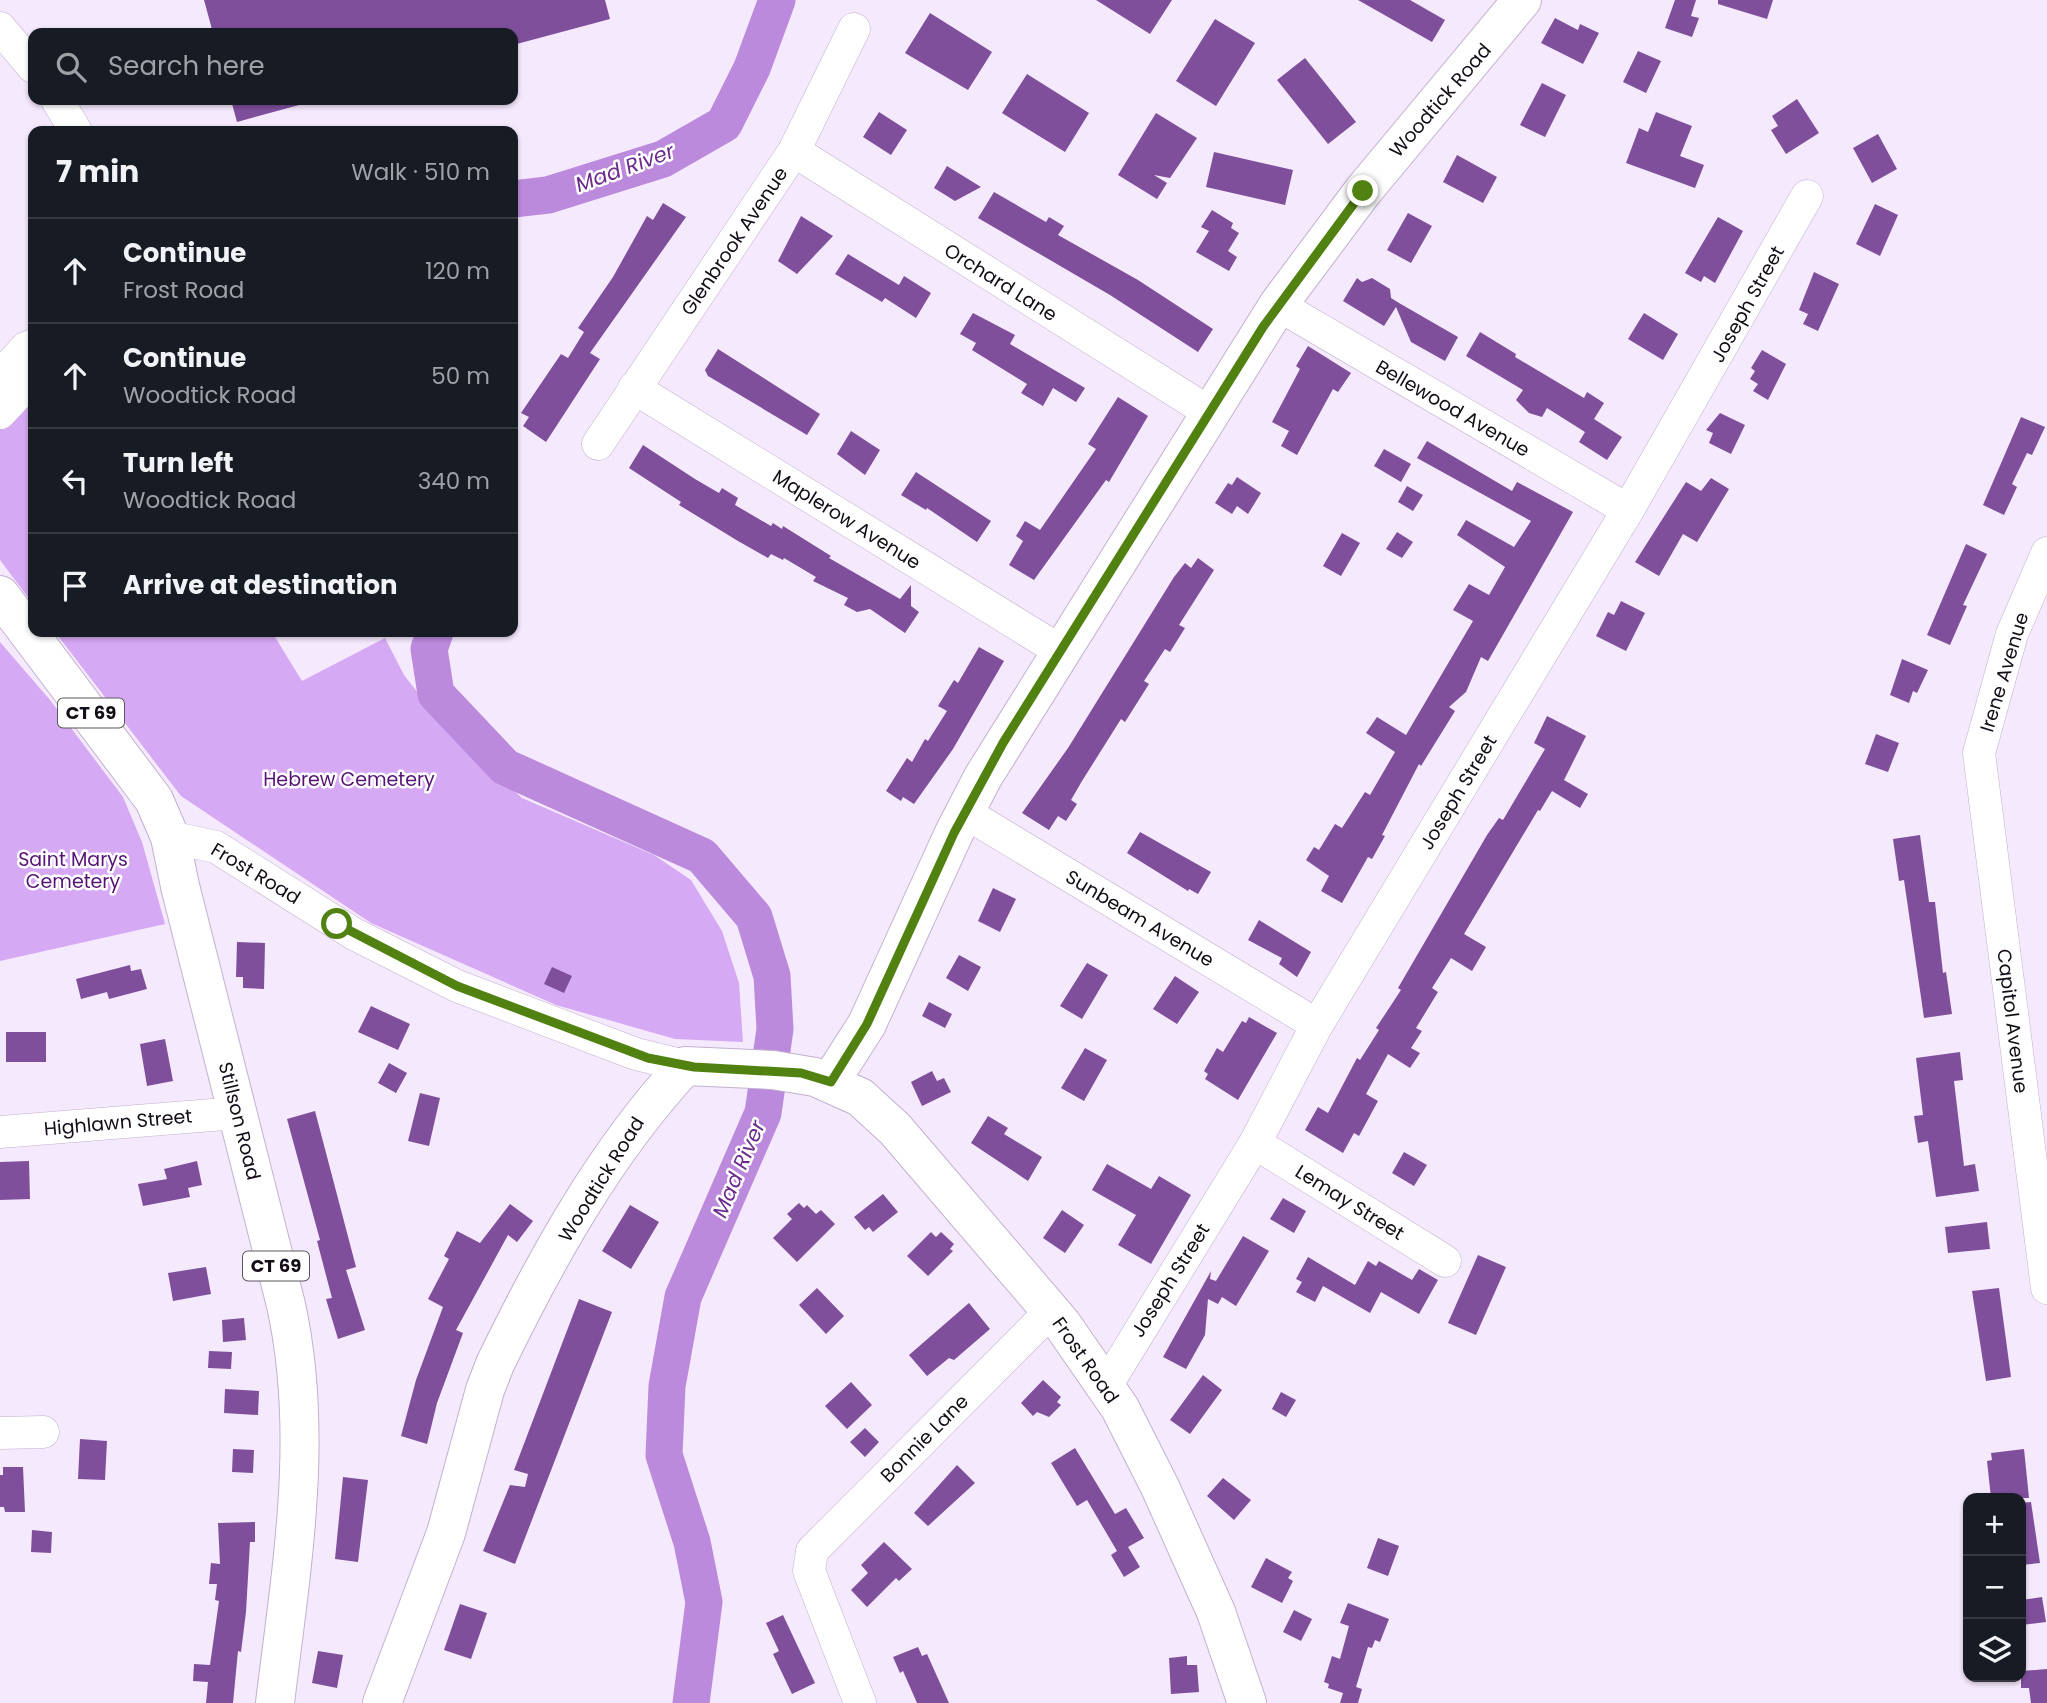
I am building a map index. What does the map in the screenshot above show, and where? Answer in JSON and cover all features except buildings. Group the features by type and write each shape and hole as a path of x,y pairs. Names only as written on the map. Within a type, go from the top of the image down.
{"main road":[{"name":"Woodtick Road","path":"831,1082 867,1024 964,812 1059,650 1209,412 1278,305 1363,191 1522,0"},
{"name":"Stillson Road","path":"0,595 28,632"},
{"name":"Stillson Road","path":"32,637 154,800 170,838 286,1305 300,1392 299,1491 275,1703"},
{"name":"Woodtick Road","path":"382,1703 446,1533 481,1404 495,1364 566,1234 620,1144 637,1119 685,1066"},
{"path":"685,1066 793,1072 831,1082"},
{"name":"Frost Road","path":"831,1082 859,1097 886,1119 1051,1311 1106,1385 1135,1437 1183,1537 1232,1652 1247,1703"}],"street":[{"path":"0,28 28,61"},
{"name":"Glenbrook Avenue","path":"598,444 794,151 854,29"},
{"path":"60,105 73,126"},
{"name":"Orchard Lane","path":"794,151 1209,412"},
{"name":"Joseph Street","path":"1106,1385 1255,1143 1317,1025 1628,510 1807,196"},
{"name":"Bellewood Avenue","path":"1278,305 1628,510"},
{"path":"0,376 28,347"},
{"path":"0,413 28,383"},
{"name":"Maplerow Avenue","path":"634,388 1059,650"},
{"name":"Irene Avenue","path":"1979,753 2012,634 2047,553"},
{"name":"Capitol Avenue","path":"1979,753 2047,1288"},
{"name":"Sunbeam Avenue","path":"964,812 1317,1025"},
{"name":"Frost Road","path":"170,838 216,847 354,934 457,986 636,1054 685,1066"},
{"name":"Highlawn Street","path":"0,1132 237,1113"},
{"name":"Lemay Street","path":"1255,1143 1445,1261"},
{"name":"Bonnie Lane","path":"860,1703 809,1571 812,1551 1051,1311"},
{"path":"0,1433 43,1432"}],"green space":[{"path":"28,397 28,597 0,560 0,421"},
{"name":"Hebrew Cemetery","path":"59,637 275,637 302,681 385,638 404,675 444,726 522,798 654,855 691,880 722,931 739,983 743,1042 675,1039 556,1005 371,923 181,796"},
{"name":"Saint Marys Cemetery","path":"0,642 50,700 123,797 142,842 165,924 0,961"}],"waterway":[{"name":"Mad River","path":"518,198 548,195 663,159 724,124 752,68 777,0"},
{"name":"Mad River","path":"433,637 429,649 436,694 505,767 702,856 754,917 772,976 775,1029 763,1113 683,1297 667,1386 664,1455 692,1542 704,1602 691,1703"}],"route":[{"path":"337,924 457,986 648,1058 694,1067 801,1073 831,1082 867,1024 954,833 1003,743 1263,327 1318,248 1363,191"}]}
